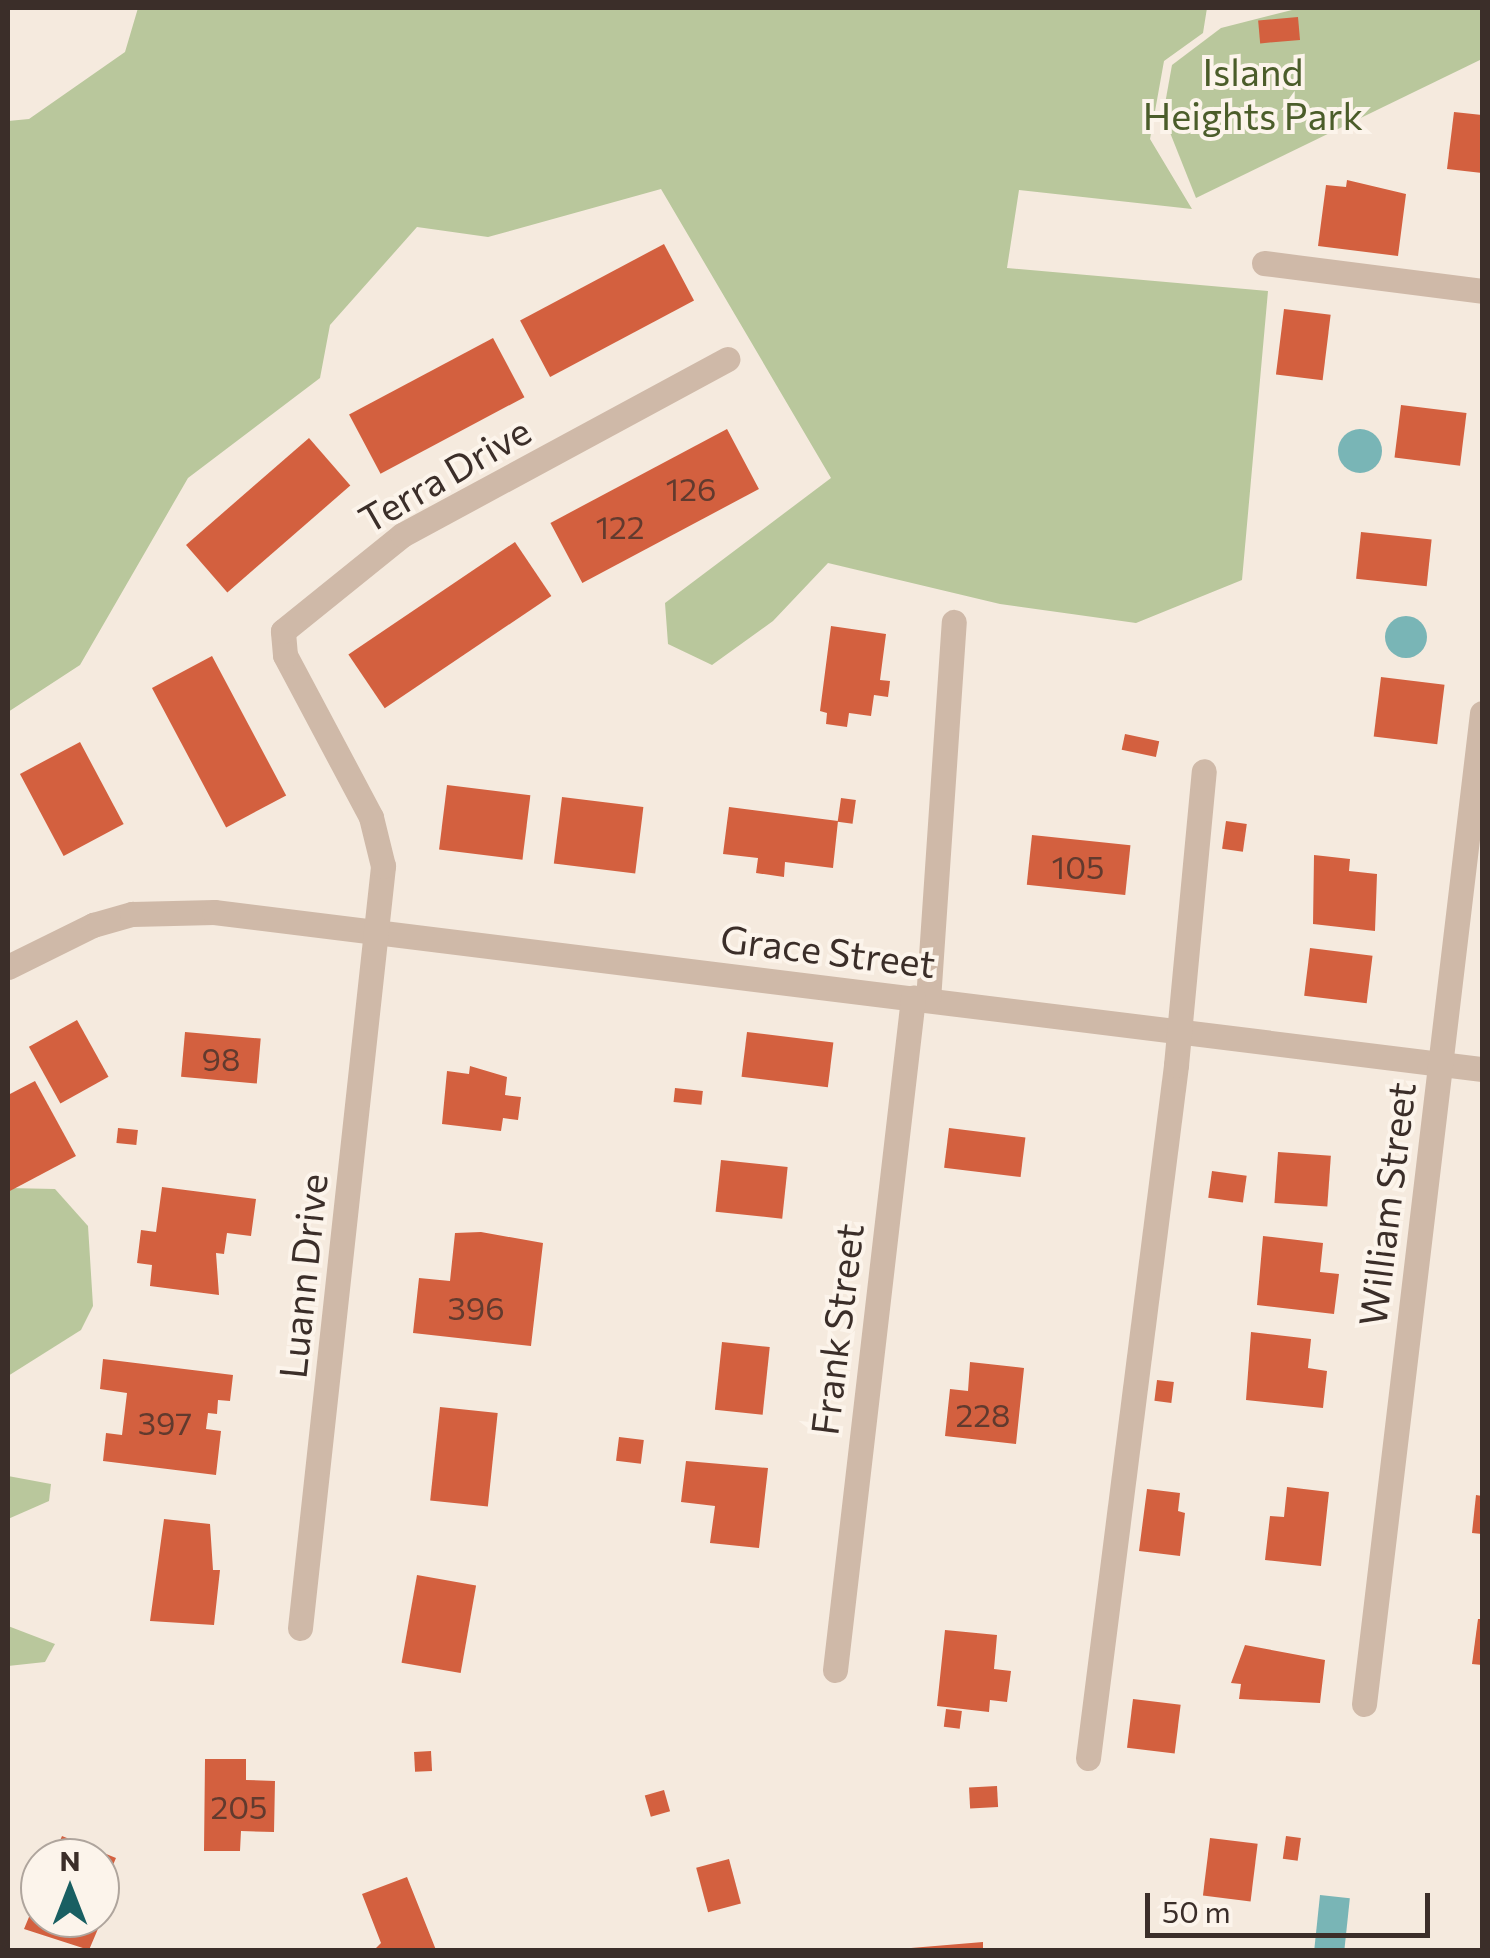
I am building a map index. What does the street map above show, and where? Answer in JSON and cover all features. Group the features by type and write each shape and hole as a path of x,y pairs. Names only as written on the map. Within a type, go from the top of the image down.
{"street":[{"path":"1264,264 1482,291"},
{"name":"Terra Drive","path":"378,932 383,866 371,817 285,655 284,631 402,535 728,359"},
{"name":"Frank Street","path":"834,1670 920,999 954,622"},
{"name":"William Street","path":"1364,1704 1482,713"},
{"path":"1088,1758 1178,1031 1204,771"},
{"name":"Grace Street","path":"8,967 93,925 163,910 378,932 1482,1069"},
{"name":"Luann Drive","path":"300,1628 378,932"}],"green space":[{"path":"138,8 1207,8 1203,33 1164,61 1150,139 1192,209 1019,190 1007,268 1268,291 1242,580 1136,623 1000,604 828,563 773,621 712,665 668,644 665,603 831,478 661,189 488,237 417,227 330,325 320,378 188,478 80,665 8,712 8,121 29,119 125,52"},
{"name":"Island Heights Park","path":"1300,8 1482,8 1482,59 1196,198 1163,115 1172,65 1221,28"},
{"path":"8,1188 55,1189 88,1226 93,1306 81,1330 8,1376"},
{"path":"8,1476 51,1484 49,1501 8,1519"},
{"path":"8,1626 55,1644 45,1662 8,1666"}],"water":[{"path":"1360,429 1375,436 1382,451 1375,466 1360,473 1345,466 1338,451 1345,436"},
{"path":"1406,616 1421,622 1427,637 1421,652 1406,658 1391,652 1385,637 1391,622"},
{"path":"1320,1895 1350,1898 1344,1950 1314,1950"}],"building":[{"path":"1298,17 1300,40 1260,43 1258,20"},
{"path":"1454,112 1482,115 1482,173 1447,169"},
{"path":"1347,180 1406,194 1398,256 1318,246 1326,185 1346,187"},
{"path":"664,244 694,301 550,377 520,321"},
{"path":"1284,309 1331,315 1323,380 1276,375"},
{"path":"493,338 524,397 381,474 349,415"},
{"path":"1401,405 1467,413 1460,466 1395,458"},
{"path":"727,429 759,489 582,583 550,523"},
{"path":"309,438 350,486 227,592 186,545"},
{"path":"1361,532 1432,539 1427,586 1356,579"},
{"path":"515,542 551,596 385,708 348,654"},
{"path":"831,626 886,634 880,680 890,681 888,697 874,695 871,716 849,713 847,727 826,724 827,713 820,711"},
{"path":"212,656 286,796 226,827 152,688"},
{"path":"1381,677 1445,685 1437,744 1374,737"},
{"path":"1125,734 1159,741 1156,757 1122,750"},
{"path":"80,742 124,824 64,856 20,774"},
{"path":"447,785 530,795 522,860 439,850"},
{"path":"562,797 643,807 635,873 554,864"},
{"path":"841,798 856,800 853,824 838,822"},
{"path":"729,807 838,821 833,868 785,862 784,877 756,873 758,858 723,854"},
{"path":"1226,821 1247,824 1243,852 1222,849"},
{"path":"1032,835 1130,845 1125,895 1027,885"},
{"path":"1314,855 1350,859 1349,871 1377,874 1375,931 1313,924"},
{"path":"1310,948 1373,956 1367,1003 1304,996"},
{"path":"77,1020 109,1077 60,1104 29,1047"},
{"path":"185,1032 261,1039 257,1083 181,1077"},
{"path":"747,1032 833,1043 828,1087 742,1077"},
{"path":"470,1066 507,1077 505,1095 521,1097 518,1120 503,1118 501,1131 442,1124 447,1071 469,1074"},
{"path":"35,1081 76,1156 8,1192 8,1095"},
{"path":"675,1088 703,1091 701,1105 674,1102"},
{"path":"118,1128 138,1130 136,1145 116,1143"},
{"path":"949,1128 1025,1137 1021,1177 944,1168"},
{"path":"1278,1152 1331,1156 1327,1207 1274,1203"},
{"path":"721,1160 788,1167 782,1219 716,1212"},
{"path":"1212,1171 1247,1176 1243,1203 1208,1198"},
{"path":"162,1187 256,1199 251,1236 227,1233 224,1254 216,1253 219,1295 150,1286 152,1265 137,1263 141,1230 156,1232"},
{"path":"481,1232 543,1243 531,1346 413,1333 419,1278 450,1281 455,1233"},
{"path":"1263,1236 1323,1243 1320,1272 1339,1274 1334,1314 1257,1305"},
{"path":"1251,1332 1311,1339 1308,1368 1327,1371 1323,1408 1246,1400"},
{"path":"722,1342 770,1347 763,1415 715,1410"},
{"path":"103,1359 233,1375 230,1401 218,1400 217,1414 208,1413 206,1429 221,1431 216,1475 103,1461 106,1433 122,1435 127,1393 100,1389"},
{"path":"970,1362 1024,1368 1016,1444 945,1436 950,1389 968,1391"},
{"path":"1157,1380 1174,1382 1171,1403 1154,1401"},
{"path":"440,1407 498,1413 488,1507 430,1500"},
{"path":"619,1437 644,1440 641,1464 616,1461"},
{"path":"686,1461 768,1468 759,1548 710,1543 715,1506 681,1502"},
{"path":"1287,1487 1329,1492 1321,1566 1265,1560 1270,1516 1284,1517"},
{"path":"1147,1489 1180,1493 1178,1511 1185,1513 1180,1556 1139,1551"},
{"path":"1476,1495 1482,1496 1482,1534 1472,1533"},
{"path":"164,1519 210,1524 213,1570 220,1570 214,1625 150,1621"},
{"path":"417,1575 476,1585 461,1673 402,1663"},
{"path":"1478,1619 1482,1619 1482,1665 1472,1664"},
{"path":"945,1630 997,1635 994,1669 1011,1671 1007,1702 990,1700 989,1712 937,1706"},
{"path":"1245,1645 1325,1660 1320,1703 1239,1699 1241,1684 1231,1683"},
{"path":"1133,1699 1181,1705 1175,1753 1127,1748"},
{"path":"946,1709 962,1711 960,1729 944,1727"},
{"path":"431,1751 432,1771 415,1772 414,1752"},
{"path":"205,1759 246,1759 246,1780 275,1781 274,1832 241,1831 240,1851 204,1851"},
{"path":"997,1786 998,1807 970,1808 969,1787"},
{"path":"664,1790 670,1811 651,1817 645,1796"},
{"path":"1286,1836 1301,1838 1298,1861 1283,1859"},
{"path":"1210,1838 1258,1844 1251,1901 1203,1896"},
{"path":"729,1859 741,1903 708,1912 696,1868"},
{"path":"407,1877 436,1950 374,1950 381,1943 362,1894"},
{"path":"52,1938 94,1938 89,1950"},
{"path":"983,1942 983,1950 911,1950 911,1948"}]}
